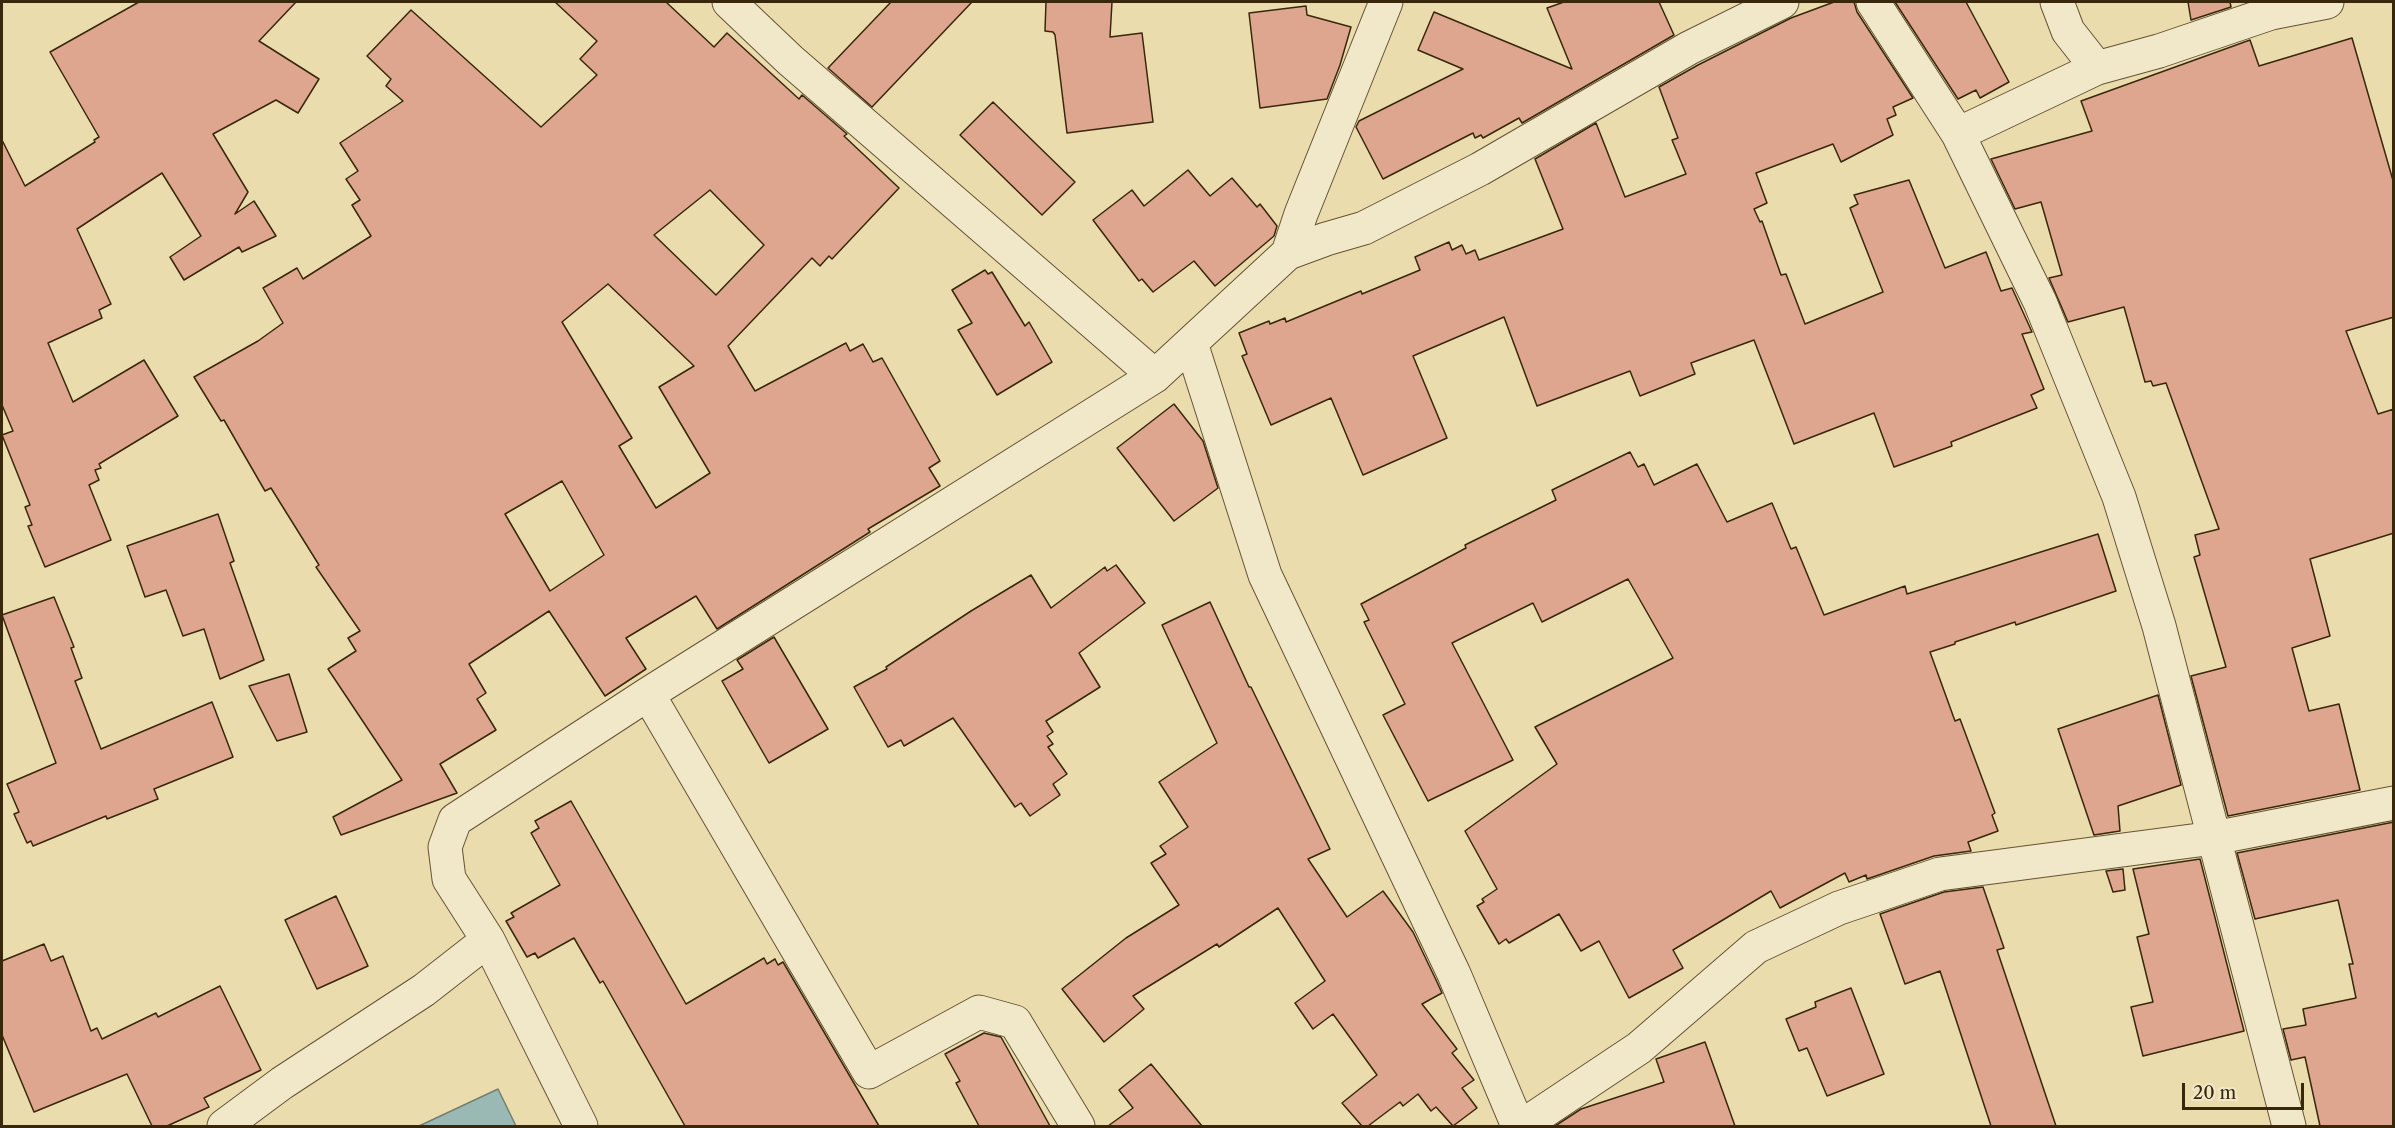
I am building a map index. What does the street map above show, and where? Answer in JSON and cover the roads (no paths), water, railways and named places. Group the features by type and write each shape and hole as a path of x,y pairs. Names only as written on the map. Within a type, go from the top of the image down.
{"street":[{"path":"729,2 799,67 1155,376"},
{"path":"1288,253 1301,214 1386,2"},
{"path":"581,1126 488,940 449,879 445,846 455,820 648,694 1155,376 1288,253 1326,238 1364,228 1480,169 1689,48 1782,2"},
{"path":"1873,2 1958,134 2040,302 2119,497 2159,626 2289,1126"},
{"path":"2057,2 2068,31 2097,68"},
{"path":"1958,134 2097,68 2159,51 2271,13 2327,2"},
{"path":"1191,343 1265,575 1454,974 1520,1126 1639,1047 1756,947 1839,908 1940,874 2214,838 2394,803"},
{"path":"648,694 869,1072 979,1012 1016,1022 1077,1126"},
{"path":"224,1126 282,1083 424,990 488,940"}],"water":[{"path":"498,1089 516,1126 419,1126 481,1097"}]}
